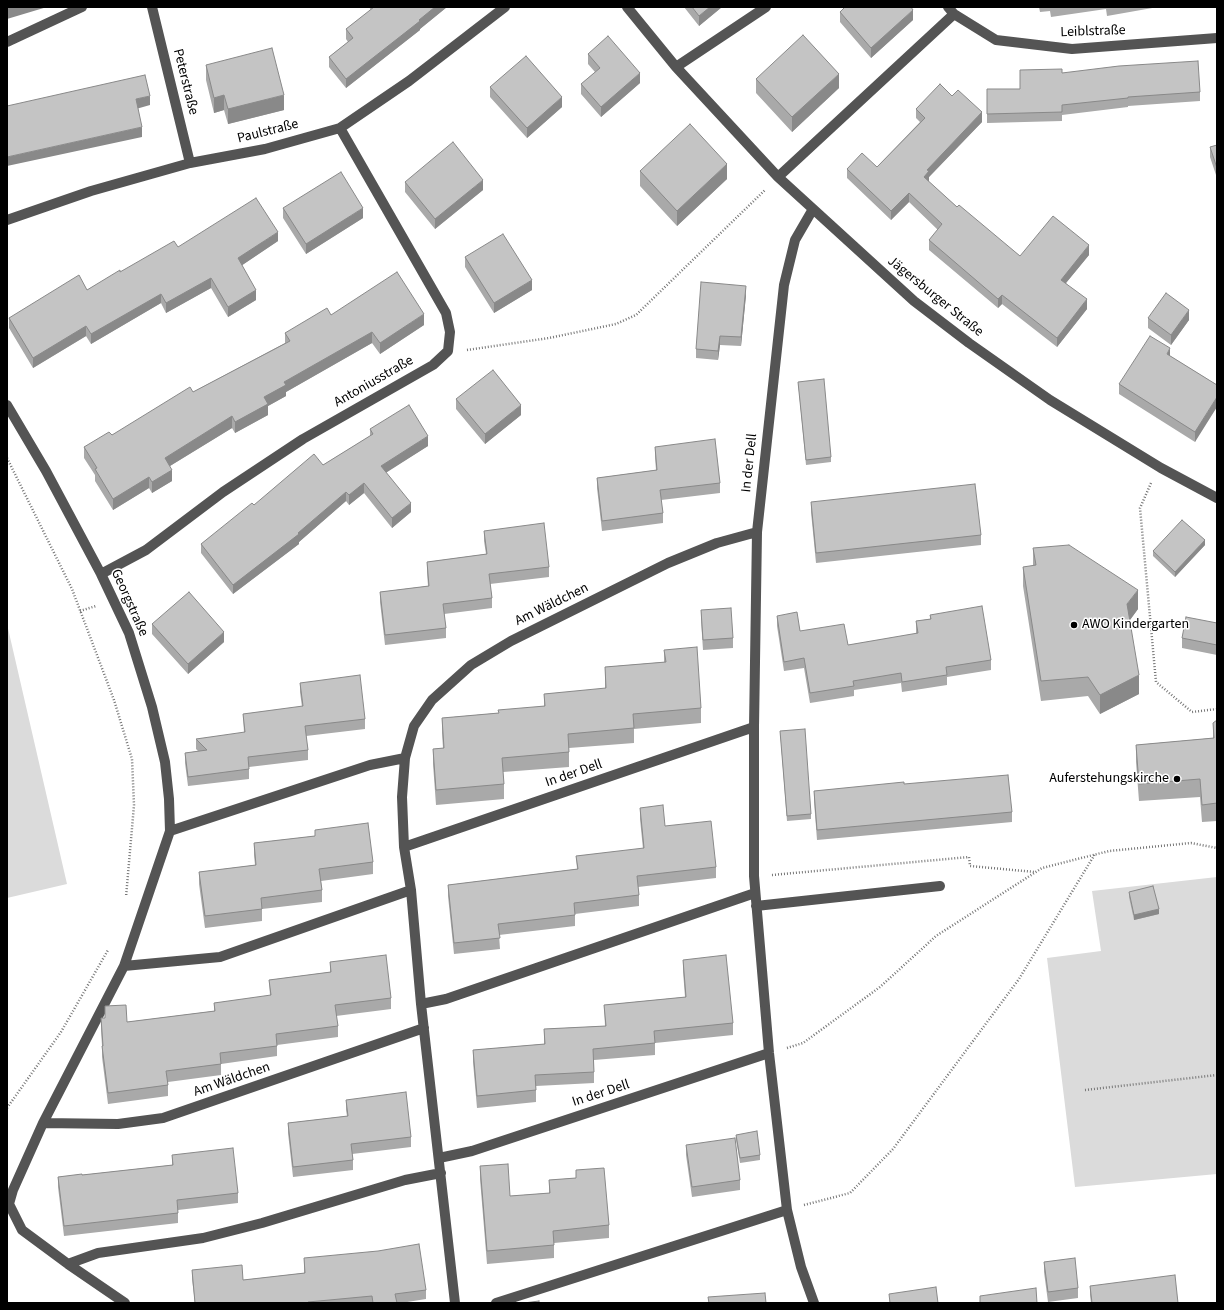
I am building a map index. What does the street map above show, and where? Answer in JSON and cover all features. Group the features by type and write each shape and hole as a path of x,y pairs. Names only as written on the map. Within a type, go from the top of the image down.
{"street":[{"path":"7,42 82,7"},
{"name":"Peterstraße","path":"152,7 190,163"},
{"name":"Paulstraße","path":"7,220 91,191 190,163 265,149 340,128 409,81 505,7"},
{"name":"Jägersburger Straße","path":"627,7 676,67 778,177 914,301 968,343 1050,400 1161,468 1217,498"},
{"path":"676,67 766,7"},
{"name":"Leiblstraße","path":"778,177 951,11 996,40 1072,49 1217,38"},
{"path":"340,128 446,313 450,332 448,351"},
{"name":"In der Dell","path":"813,209 795,240 784,285 757,532 754,727 754,876 770,1053 787,1210 800,1267 814,1303"},
{"name":"Antoniusstraße","path":"102,574 146,550 223,492 303,439 433,365 448,351"},
{"name":"Georgstraße","path":"7,405 46,471 102,574 129,633 152,707 165,762 169,800 170,831"},
{"name":"Am Wäldchen","path":"455,1303 421,1004 411,890 404,847 402,797 405,758 414,726 432,700 471,665 511,641 668,563 718,543 757,532"},
{"name":"In der Dell","path":"404,847 754,727"},
{"path":"125,1303 22,1230 8,1204 43,1123 124,966 170,831 370,765 405,758"},
{"path":"756,906 940,886"},
{"path":"124,966 220,957 411,890"},
{"path":"421,1004 446,999 755,893"},
{"name":"Am Wäldchen","path":"43,1123 118,1124 163,1118 424,1028"},
{"name":"In der Dell","path":"439,1158 472,1151 770,1053"},
{"path":"68,1264 98,1253 210,1236 262,1224 404,1180 441,1173"},
{"path":"496,1303 787,1210"}],"path":[{"path":"448,351 549,338 616,324 636,315 778,177"},
{"path":"7,458 72,589 114,700 132,759 134,804 126,902"},
{"path":"1161,468 1150,485 1140,508 1156,682 1192,712 1217,709"},
{"path":"770,1053 803,1043 880,987 936,936 1042,868 1108,851 1191,843 1217,848"},
{"path":"787,1210 850,1193 893,1149 1019,978 1096,854"},
{"path":"754,876 969,857 970,866 1036,872"},
{"path":"7,1108 62,1032 111,945"},
{"path":"1086,1090 1217,1075"}],"shaded area":[{"path":"7,624 67,884 7,898"},
{"path":"1217,877 1217,1174 1075,1187 1047,958 1101,951 1092,891"}],"building":[{"path":"374,7 435,7 419,20 420,21 346,79 329,57 353,38 346,29"},
{"path":"692,7 710,7 699,16"},
{"path":"845,7 911,7 913,10 871,48 840,12"},
{"path":"803,35 839,74 792,117 756,79"},
{"path":"608,36 640,73 601,107 581,84 600,68 588,54"},
{"path":"272,48 284,95 228,109 224,95 214,98 206,65"},
{"path":"526,56 562,97 527,128 490,87"},
{"path":"1198,61 1200,92 1128,97 1062,105 1062,112 987,114 987,89 1020,89 1020,70 1062,69 1062,73 1119,66"},
{"path":"145,75 150,96 136,99 142,127 7,157 7,106"},
{"path":"940,84 952,96 958,90 982,112 927,170 929,171 924,177 957,207 959,205 1020,256 1053,216 1089,245 1061,280 1087,299 1057,338 1002,295 998,299 929,240 942,224 909,193 891,211 847,169 862,153 877,167 925,118 916,109"},
{"path":"690,124 727,164 677,211 640,171"},
{"path":"453,142 483,180 435,219 405,182"},
{"path":"1217,145 1217,168 1210,147"},
{"path":"341,172 363,208 306,244 283,208"},
{"path":"256,198 278,232 238,258 256,290 228,307 211,278 166,303 161,294 91,334 86,326 33,358 9,318 79,275 87,290 120,270 120,272 174,241 178,247"},
{"path":"503,234 532,280 494,303 465,257"},
{"path":"397,272 424,314 380,343 372,332 284,382 286,385 264,397 268,404 235,422 232,416 165,458 172,470 152,482 149,477 113,499 84,447 109,432 112,435 190,387 193,392 290,341 285,333 327,308 331,315"},
{"path":"701,282 746,286 741,337 720,336 718,351 696,349"},
{"path":"1166,293 1189,310 1171,335 1148,318"},
{"path":"1150,336 1170,348 1167,354 1217,385 1217,397 1195,432 1119,384"},
{"path":"493,370 521,405 485,434 456,399"},
{"path":"824,379 831,457 806,460 798,382"},
{"path":"409,405 428,436 381,466 411,503 392,518 364,483 349,495 346,492 298,533 299,534 233,585 201,544 252,503 254,505 314,454 323,465 373,434 370,429"},
{"path":"715,439 720,483 660,490 663,513 602,521 597,478 657,470 655,447"},
{"path":"975,484 981,535 816,553 811,502"},
{"path":"1182,520 1205,540 1175,572 1153,551"},
{"path":"544,523 549,567 489,574 492,598 443,604 446,628 385,635 380,592 429,586 427,562 487,554 484,531"},
{"path":"1069,545 1138,590 1127,604 1139,675 1100,695 1088,677 1041,681 1023,567 1036,565 1033,548"},
{"path":"189,592 224,632 188,664 152,624"},
{"path":"982,606 991,660 946,667 947,675 902,682 901,673 853,681 854,686 810,693 804,658 784,662 777,616 797,612 800,631 844,624 848,645 918,633 916,621 931,619 930,615"},
{"path":"731,608 733,638 703,640 701,610"},
{"path":"1186,617 1217,623 1217,645 1182,638"},
{"path":"697,647 701,708 633,714 634,728 568,734 569,752 502,758 504,784 436,790 433,749 444,748 442,718 499,713 498,710 545,706 544,694 606,688 605,667 666,662 664,650"},
{"path":"360,675 365,719 305,726 308,750 248,757 249,769 188,777 185,753 207,750 196,739 245,732 243,714 303,706 300,683"},
{"path":"1217,720 1217,803 1202,805 1200,779 1139,784 1136,745 1214,738 1213,723"},
{"path":"805,729 811,814 787,816 780,731"},
{"path":"1008,775 1012,812 817,830 814,791 904,782 904,784"},
{"path":"663,805 665,826 711,821 716,867 637,876 639,895 574,903 575,915 498,924 500,938 454,943 448,885 578,869 576,856 644,848 640,808"},
{"path":"368,823 373,862 319,869 322,890 261,898 262,909 205,916 199,872 256,865 254,843 315,836 315,830"},
{"path":"1153,886 1159,909 1134,915 1129,892"},
{"path":"386,955 391,998 335,1005 338,1026 276,1034 277,1046 220,1053 221,1064 166,1071 168,1085 108,1093 102,1046 101,1018 105,1018 105,1006 126,1005 127,1022 215,1011 214,1003 271,995 269,980 331,972 330,962"},
{"path":"726,955 733,1023 654,1031 655,1043 593,1049 594,1072 535,1075 536,1090 477,1096 473,1050 545,1044 544,1029 606,1026 604,1005 686,997 683,960"},
{"path":"406,1092 411,1137 351,1144 353,1160 293,1167 288,1123 348,1116 346,1100"},
{"path":"757,1131 760,1155 740,1158 736,1135"},
{"path":"735,1138 740,1180 692,1187 686,1145"},
{"path":"233,1148 238,1193 177,1200 178,1213 64,1226 58,1177 173,1165 172,1155"},
{"path":"508,1164 510,1196 550,1193 549,1180 576,1178 576,1170 604,1168 609,1225 553,1231 554,1245 487,1251 480,1166"},
{"path":"419,1244 426,1290 395,1294 397,1303 373,1303 372,1296 308,1303 195,1303 192,1270 242,1265 243,1280 305,1273 304,1258 378,1251"},
{"path":"1075,1258 1078,1288 1048,1292 1044,1262"},
{"path":"1175,1275 1178,1303 1092,1303 1090,1286"},
{"path":"936,1287 938,1303 890,1303 889,1294"},
{"path":"1036,1288 1037,1303 980,1303 980,1296"},
{"path":"765,1293 766,1303 709,1303 708,1297"},
{"path":"539,1301 539,1303 524,1303"}],"place":[{"name":"AWO Kindergarten","path":"1074,625"},
{"name":"Auferstehungskirche","path":"1177,779"}]}
